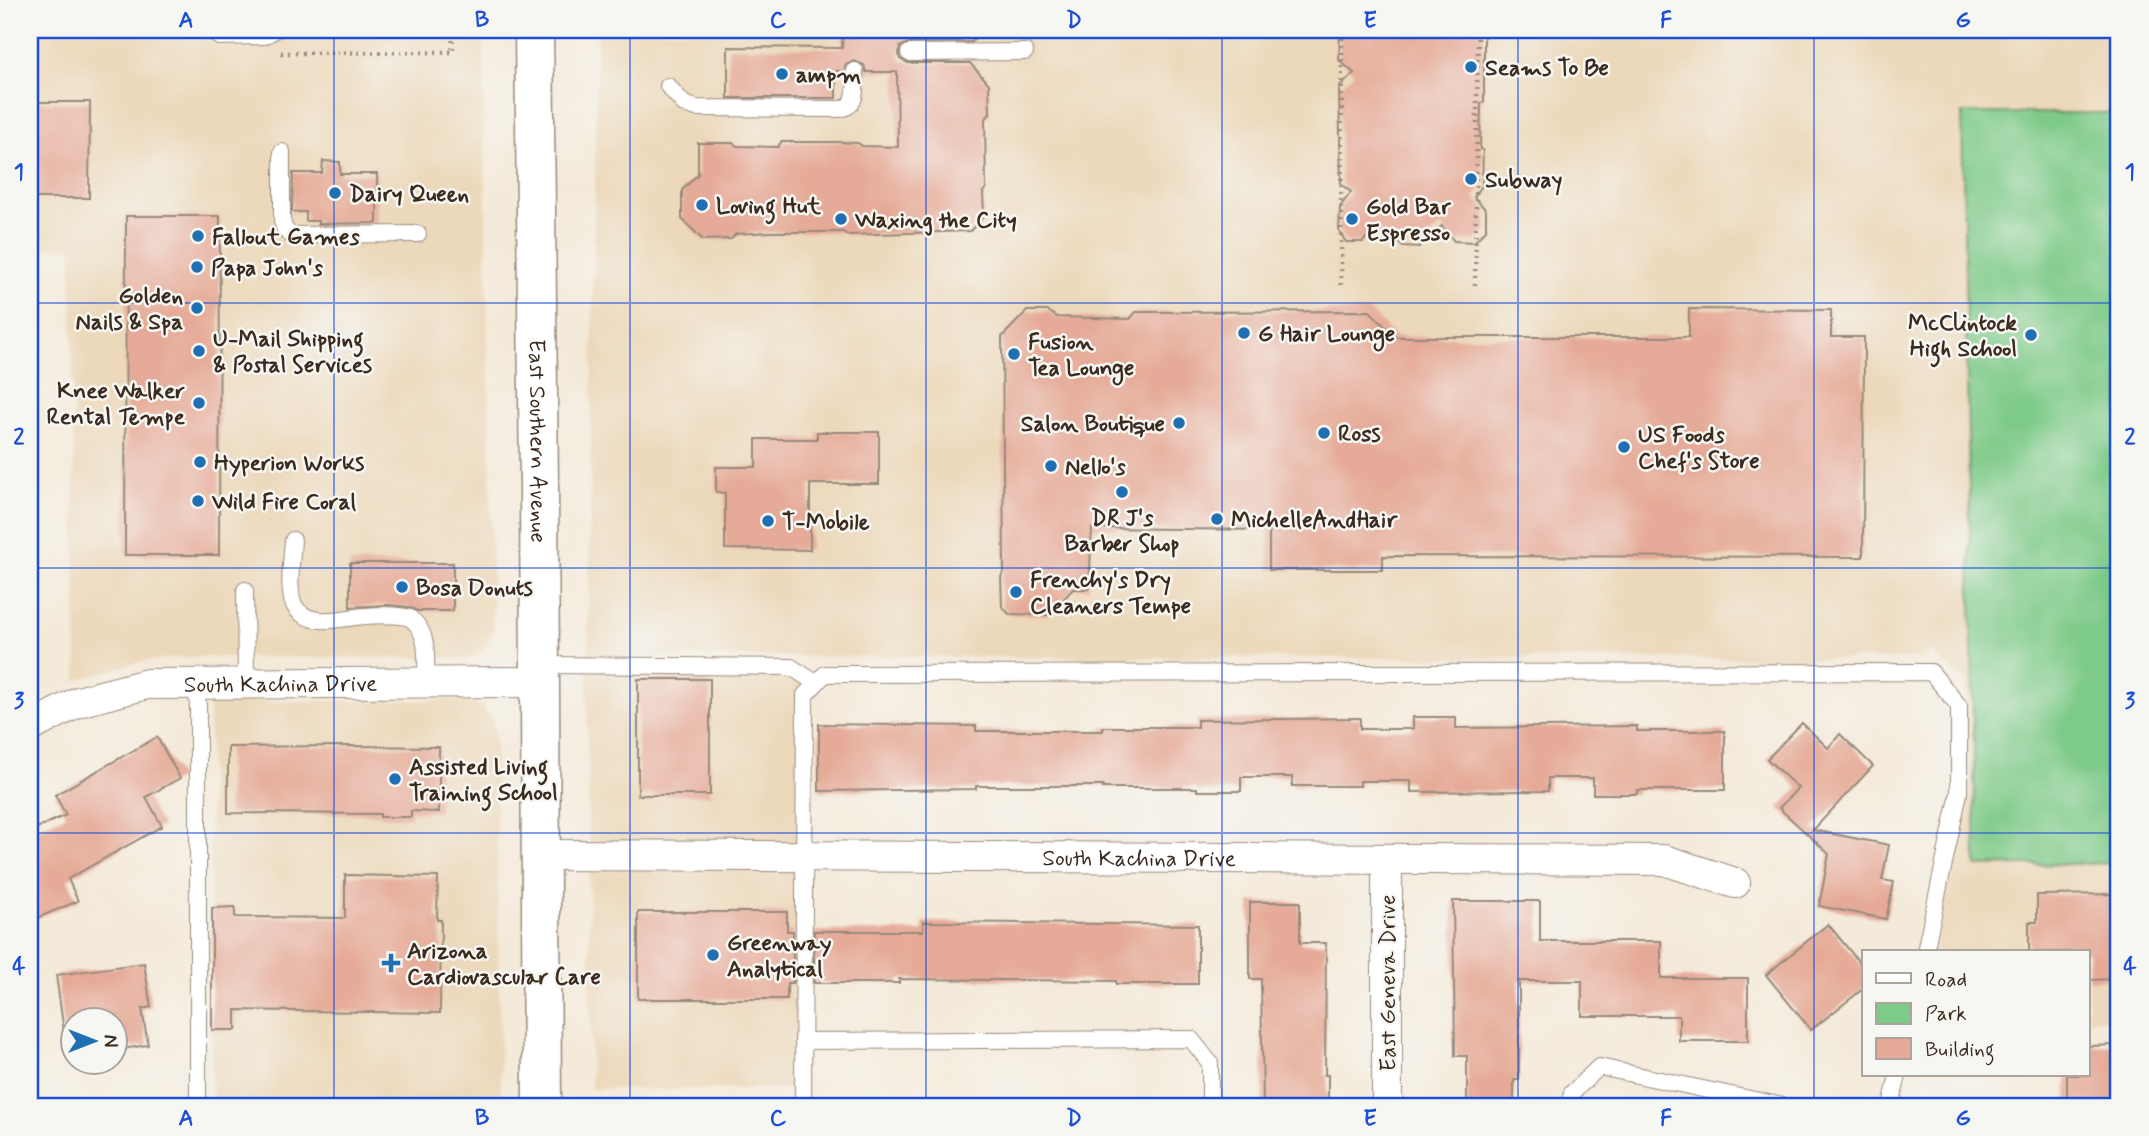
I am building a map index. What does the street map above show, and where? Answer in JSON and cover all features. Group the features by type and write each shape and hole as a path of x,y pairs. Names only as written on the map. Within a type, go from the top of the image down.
{"main road":[{"name":"East Southern Avenue","path":"534,30 542,1106"}],"street":[{"name":"South Kachina Drive","path":"30,727 78,702 147,684 426,683 540,673"},
{"name":"South Kachina Drive","path":"541,855 1664,860 1735,883"},
{"name":"East Geneva Drive","path":"1387,860 1387,1106"}],"lane":[{"path":"219,37 264,36 275,30"},
{"path":"909,53 1025,52"},
{"path":"668,86 684,104 696,108 839,109 852,104 855,71"},
{"path":"282,152 282,221 285,230 291,235 418,234"},
{"path":"293,540 291,594 294,605 301,613 327,621 365,616 410,618 421,628 425,641 426,683"},
{"path":"246,590 246,683"},
{"path":"540,673 791,667 816,683"},
{"path":"803,1106 805,695 825,674 1931,671 1959,706 1959,793 1925,950"},
{"path":"196,683 198,1106"},
{"path":"803,1041 1191,1039 1210,1063 1210,1106"},
{"path":"1571,1106 1572,1093 1599,1067 1783,1106"},
{"path":"1891,1106 1898,1076"}],"path":[{"path":"268,53 453,52 452,30"},
{"path":"1341,285 1342,30"},
{"path":"1475,285 1478,30"}],"shaded area":[{"path":"30,30 483,30 493,631 485,650 470,658 185,657 138,662 77,680 71,249 30,248"},
{"path":"597,30 2119,30 2119,1020 2090,1019 2090,950 1934,950 1968,795 1966,683 1931,652 1922,659 588,656"},
{"path":"587,665 791,667 816,683 805,695 803,1089 591,1089"},
{"path":"469,700 483,706 493,720 495,744 501,1106 212,1106 209,702"}],"green space":[{"name":"McClintock High School","path":"1962,113 2119,113 2119,863 1976,866"}],"building":[{"path":"843,30 981,30 972,42 908,43 900,47 899,54 900,59 908,63 970,63 989,84 990,114 985,119 984,216 970,231 847,235 843,232 771,232 736,234 731,239 703,240 682,219 682,190 698,174 698,143 778,147 781,142 836,142 898,147 897,72 866,72 864,65 854,61 846,65 844,71 836,71 836,98 728,98 728,47 842,48"},
{"path":"1340,30 1484,30 1484,102 1481,103 1480,149 1483,151 1482,186 1474,197 1486,210 1486,230 1474,242 1454,241 1442,226 1419,247 1402,246 1388,234 1369,234 1363,242 1346,242 1339,231 1340,207 1351,192 1341,184 1339,88 1354,73 1339,60"},
{"path":"30,102 90,102 89,198 30,198"},
{"name":"Dairy Queen","path":"323,161 340,162 340,174 377,174 377,223 318,224 318,221 306,221 306,212 292,212 293,173 322,173"},
{"path":"126,216 220,216 219,555 125,555"},
{"path":"1689,309 1831,310 1831,337 1864,337 1863,557 1383,556 1383,570 1269,570 1269,530 1092,528 1089,589 1073,589 1048,615 1009,614 1002,606 1002,337 1027,311 1048,311 1057,317 1130,319 1136,312 1370,311 1395,337 1689,337"},
{"name":"T-Mobile","path":"817,432 879,432 879,484 810,484 810,550 725,549 725,493 716,492 716,467 756,467 756,439 817,439"},
{"name":"Bosa Donuts","path":"350,563 453,563 453,611 418,611 388,605 350,607"},
{"path":"638,679 710,679 710,795 638,795"},
{"path":"1413,717 1456,717 1456,728 1637,726 1637,731 1725,731 1725,790 1637,790 1637,794 1593,794 1593,778 1548,778 1548,791 1411,792 1411,781 1360,781 1360,786 1292,786 1292,777 1241,777 1241,791 1103,786 976,786 976,789 819,791 819,724 976,726 976,731 1103,731 1103,727 1197,727 1197,720 1360,718 1360,729 1413,729"},
{"path":"1802,723 1828,748 1840,734 1873,766 1813,830 1889,845 1882,880 1894,882 1886,919 1819,906 1829,854 1779,808 1798,788 1767,759"},
{"path":"157,737 180,778 146,797 162,826 68,879 78,901 30,921 30,831 66,815 55,795"},
{"path":"228,747 439,747 439,812 411,811 411,817 380,817 380,814 228,813"},
{"path":"345,875 438,877 437,920 441,920 440,1013 236,1010 236,1030 212,1030 212,908 235,907 235,917 345,918"},
{"path":"2119,894 2119,979 2090,980 2090,950 2029,950 2029,922 2037,922 2037,895"},
{"path":"1453,901 1540,901 1540,941 1661,941 1661,978 1748,978 1748,1041 1679,1041 1679,1016 1582,1016 1582,981 1519,981 1519,1080 1514,1080 1514,1106 1467,1106 1467,1056 1455,1056"},
{"path":"1250,902 1300,902 1300,943 1326,943 1325,1075 1328,1075 1328,1106 1263,1106 1261,979 1250,979"},
{"name":"Greenway Analytical","path":"638,912 787,912 787,931 793,931 793,983 787,983 787,999 638,999"},
{"path":"923,922 1198,925 1198,984 899,979 899,983 814,983 814,931 923,931"},
{"path":"1828,924 1862,966 1862,990 1811,1030 1766,975"},
{"path":"144,963 151,1007 142,1009 148,1045 130,1048 130,1006 60,1006 56,975"},
{"path":"2119,1045 2119,1106 2067,1106 2067,1076 2090,1076 2090,1046"}],"place":[{"name":"Seams To Be","path":"1471,67"},
{"name":"ampm","path":"782,74"},
{"name":"Subway","path":"1471,179"},
{"name":"Dairy Queen","path":"335,193"},
{"name":"Loving Hut","path":"702,205"},
{"name":"Waxing the City","path":"841,219"},
{"name":"Gold Bar Espresso","path":"1352,219"},
{"name":"Fallout Games","path":"198,236"},
{"name":"Papa John's","path":"197,267"},
{"name":"Golden Nails & Spa","path":"197,308"},
{"name":"G Hair Lounge","path":"1244,333"},
{"name":"McClintock High School","path":"2031,335"},
{"name":"U-Mail Shipping & Postal Services","path":"199,351"},
{"name":"Fusion Tea Lounge","path":"1014,354"},
{"name":"Knee Walker Rental Tempe","path":"199,403"},
{"name":"Salon Boutique","path":"1179,423"},
{"name":"Ross","path":"1324,433"},
{"name":"US Foods Chef's Store","path":"1624,447"},
{"name":"Hyperion Works","path":"200,462"},
{"name":"Nello's","path":"1051,466"},
{"name":"DR J's Barber Shop","path":"1122,492"},
{"name":"Wild Fire Coral","path":"198,501"},
{"name":"MichelleAndHair","path":"1217,519"},
{"name":"T-Mobile","path":"768,521"},
{"name":"Bosa Donuts","path":"402,587"},
{"name":"Frenchy's Dry Cleaners Tempe","path":"1016,592"},
{"name":"Assisted Living Training School","path":"395,779"},
{"name":"Greenway Analytical","path":"713,955"},
{"name":"Arizona Cardiovascular Care","path":"391,963"}]}
